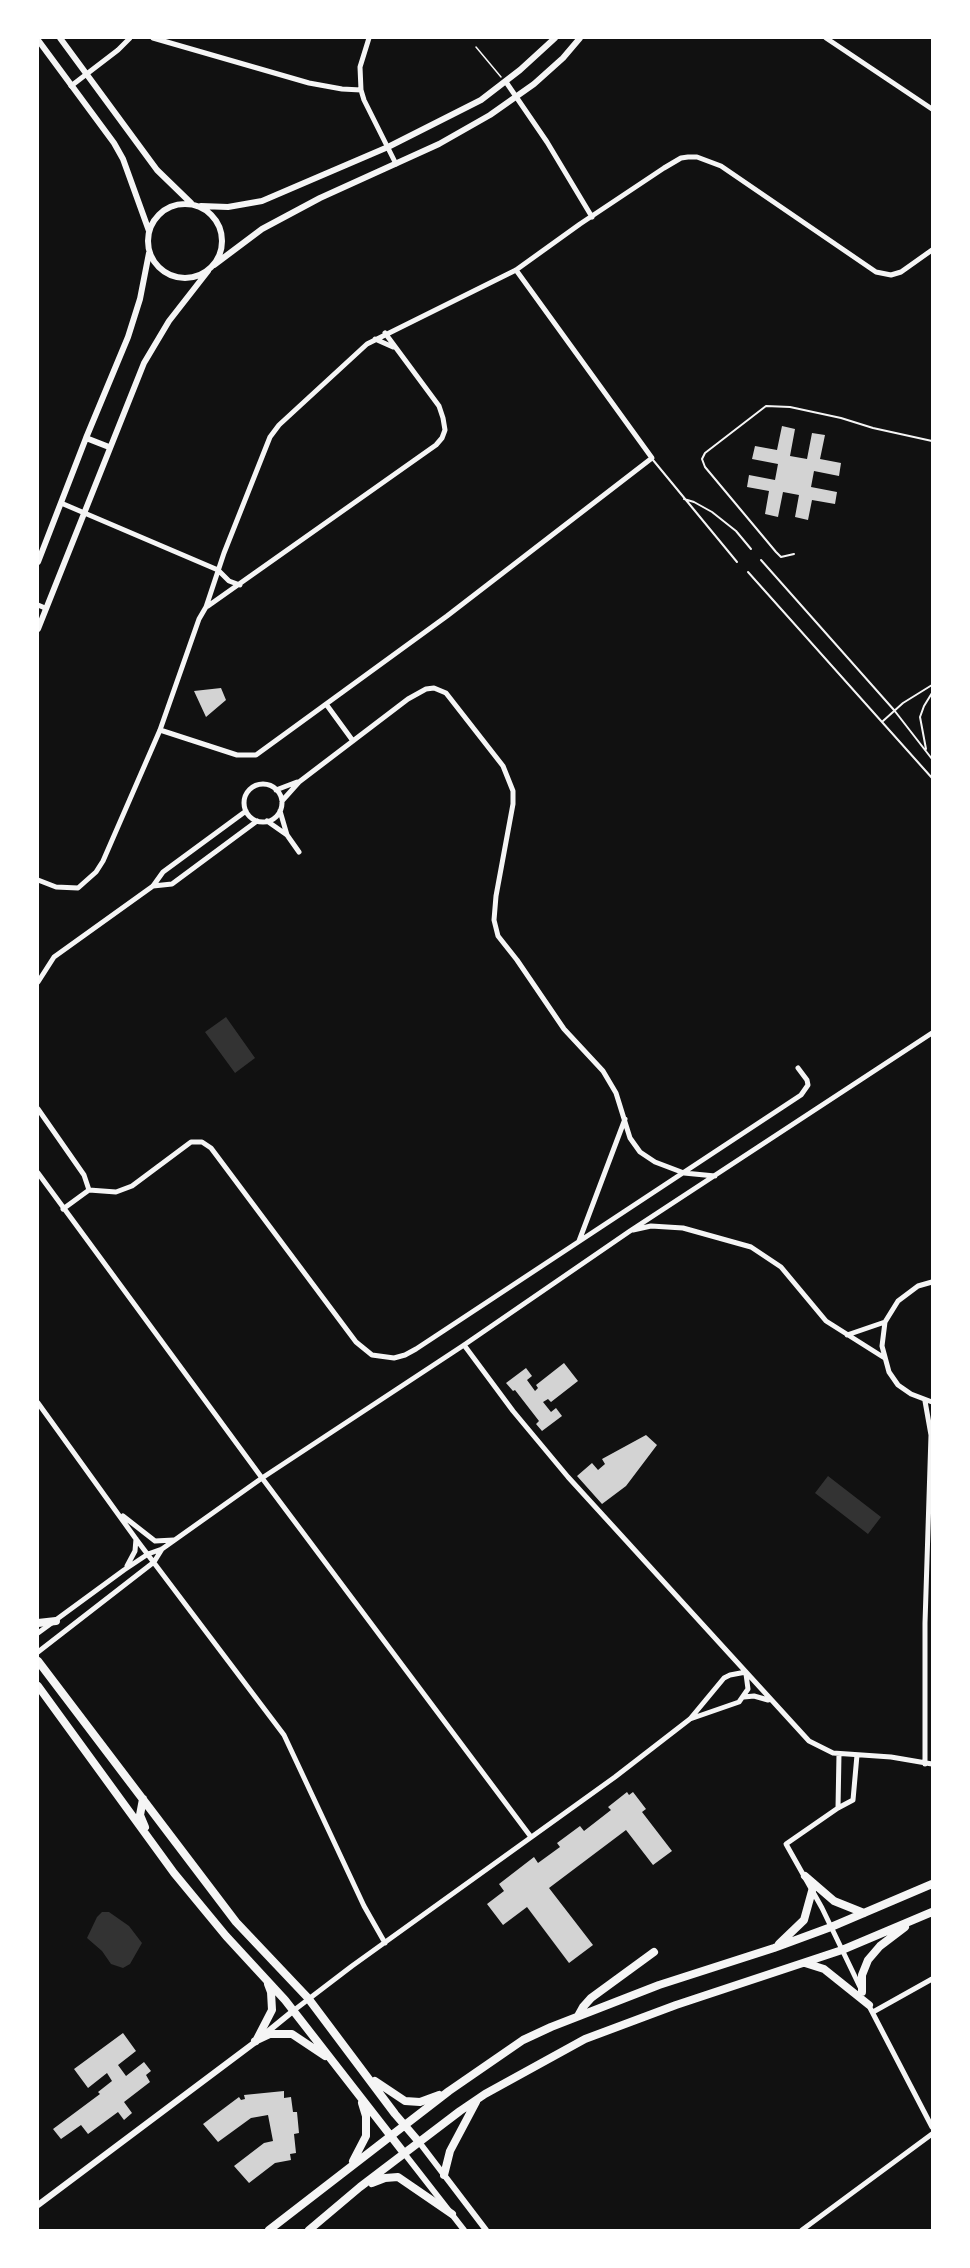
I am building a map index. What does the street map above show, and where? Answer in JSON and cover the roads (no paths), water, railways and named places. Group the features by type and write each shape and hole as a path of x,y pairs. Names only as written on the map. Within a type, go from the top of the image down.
{"highway":[{"path":"38,1623 56,1621"},
{"path":"38,1661 236,1922 308,1998 419,2142"},
{"path":"38,1686 174,1873 293,2011 404,2153"},
{"path":"38,1698 58,1715"},
{"path":"143,1799 141,1819 165,1854 174,1873"},
{"path":"805,1876 834,1901 855,1911 866,1913"},
{"path":"269,2230 448,2091 523,2040 659,1985 831,1927 933,1884"},
{"path":"774,1948 804,1920 812,1891"},
{"path":"309,2230 360,2187 478,2099 585,2039 676,2005 842,1950 933,1912"},
{"path":"862,1992 862,1976 868,1960 912,1921"},
{"path":"578,2016 591,1998 654,1952"},
{"path":"805,1963 824,1969 871,2008"},
{"path":"255,2041 272,2010 271,1992 264,1977"},
{"path":"255,2041 270,2034 292,2034 335,2063"},
{"path":"367,2076 405,2101 420,2102 448,2091"},
{"path":"349,2167 363,2145 367,2125 363,2107 355,2090"},
{"path":"444,2175 450,2151 478,2099"},
{"path":"360,2187 385,2178 398,2177 452,2214"}],"street":[{"path":"60,38 157,170 191,203"},
{"path":"70,86 118,50 129,38"},
{"path":"153,38 309,83 361,90"},
{"path":"369,38 360,67 361,90 396,164"},
{"path":"38,562 128,337 140,299 149,253 147,238 157,216 166,208 178,204 228,207 262,201 388,147 458,113 506,82 555,38"},
{"path":"38,628 82,512 144,363 169,321 208,271 262,229 320,198 460,133 518,97 563,58 580,38"},
{"path":"826,38 933,109"},
{"path":"38,40 101,125 123,159 149,232"},
{"path":"506,82 518,97 592,217"},
{"path":"38,880 56,887 78,888 96,872 103,861 160,730 199,619 206,607 218,570 273,432 360,349 385,333 516,270 681,158 697,157 721,166 876,272 891,275 901,272 933,250"},
{"path":"201,206 212,214 220,226 223,239 221,253 214,265"},
{"path":"149,253 155,264 174,277 186,279 208,271"},
{"path":"160,730 237,755 256,755 447,616 652,458 516,270"},
{"path":"206,607 426,452 442,438 445,430 439,406 385,333"},
{"path":"375,339 394,348"},
{"path":"86,438 109,447"},
{"path":"61,503 218,570 229,580 240,585"},
{"path":"38,605 45,608"},
{"path":"299,852 287,835 280,812 282,801 298,782 408,699 426,689 434,688 446,693 503,766 511,783 513,804 496,896 494,920 498,936 564,1029 603,1071 616,1093 630,1138 640,1152 655,1162 684,1173 715,1176"},
{"path":"326,704 353,741"},
{"path":"276,790 298,782"},
{"path":"257,821 246,811 244,802 250,789 262,784 269,785 276,790 282,801"},
{"path":"38,982 54,957 153,886 163,872 246,811"},
{"path":"153,886 172,884 257,821 267,821 276,817 280,812"},
{"path":"267,821 287,835"},
{"path":"38,1633 124,1570 148,1554 176,1540 262,1478 464,1345 630,1231 933,1032"},
{"path":"63,1209 89,1190 117,1192 132,1186 191,1142 202,1142 211,1148 356,1342 372,1355 386,1357 405,1355 801,1095 807,1085 807,1080 798,1068"},
{"path":"38,1109 84,1175 89,1190"},
{"path":"578,1242 625,1119"},
{"path":"38,1173 262,1478 531,1837"},
{"path":"630,1231 651,1226 668,1226 698,1231 751,1247 781,1267 826,1321 884,1357"},
{"path":"933,1282 907,1292 890,1311 882,1334 884,1357 889,1372 898,1385 925,1401 933,1402"},
{"path":"847,1335 885,1323"},
{"path":"464,1345 546,1452 809,1741 826,1751 839,1754 891,1757 933,1764"},
{"path":"925,1401 932,1434 925,1764"},
{"path":"38,1403 136,1539 284,1734 359,1896 385,1943"},
{"path":"115,1509 155,1541 176,1540"},
{"path":"124,1570 135,1551 136,1539"},
{"path":"38,1652 154,1563 162,1549"},
{"path":"690,1719 734,1705 744,1697 748,1689 746,1672"},
{"path":"38,2205 255,2041 308,1998 615,1778 690,1719 724,1678 746,1672"},
{"path":"744,1697 762,1697 772,1702"},
{"path":"838,1808 839,1754"},
{"path":"857,1755 853,1800 786,1844 805,1876 862,1992 933,2127"},
{"path":"871,2008 933,1979"},
{"path":"802,2230 933,2134"},
{"path":"419,2142 484,2230"},
{"path":"404,2153 464,2230"}],"lane":[{"path":"794,554 781,557 776,552 705,467 702,459 705,453 766,406 781,406 841,418 873,428 933,441"},
{"path":"652,458 737,562"},
{"path":"684,499 694,501 712,512 736,531 752,549"},
{"path":"761,560 894,710 933,759"},
{"path":"747,572 933,778"},
{"path":"883,721 894,710 933,685"},
{"path":"928,753 920,727 920,717 933,693"}]}
